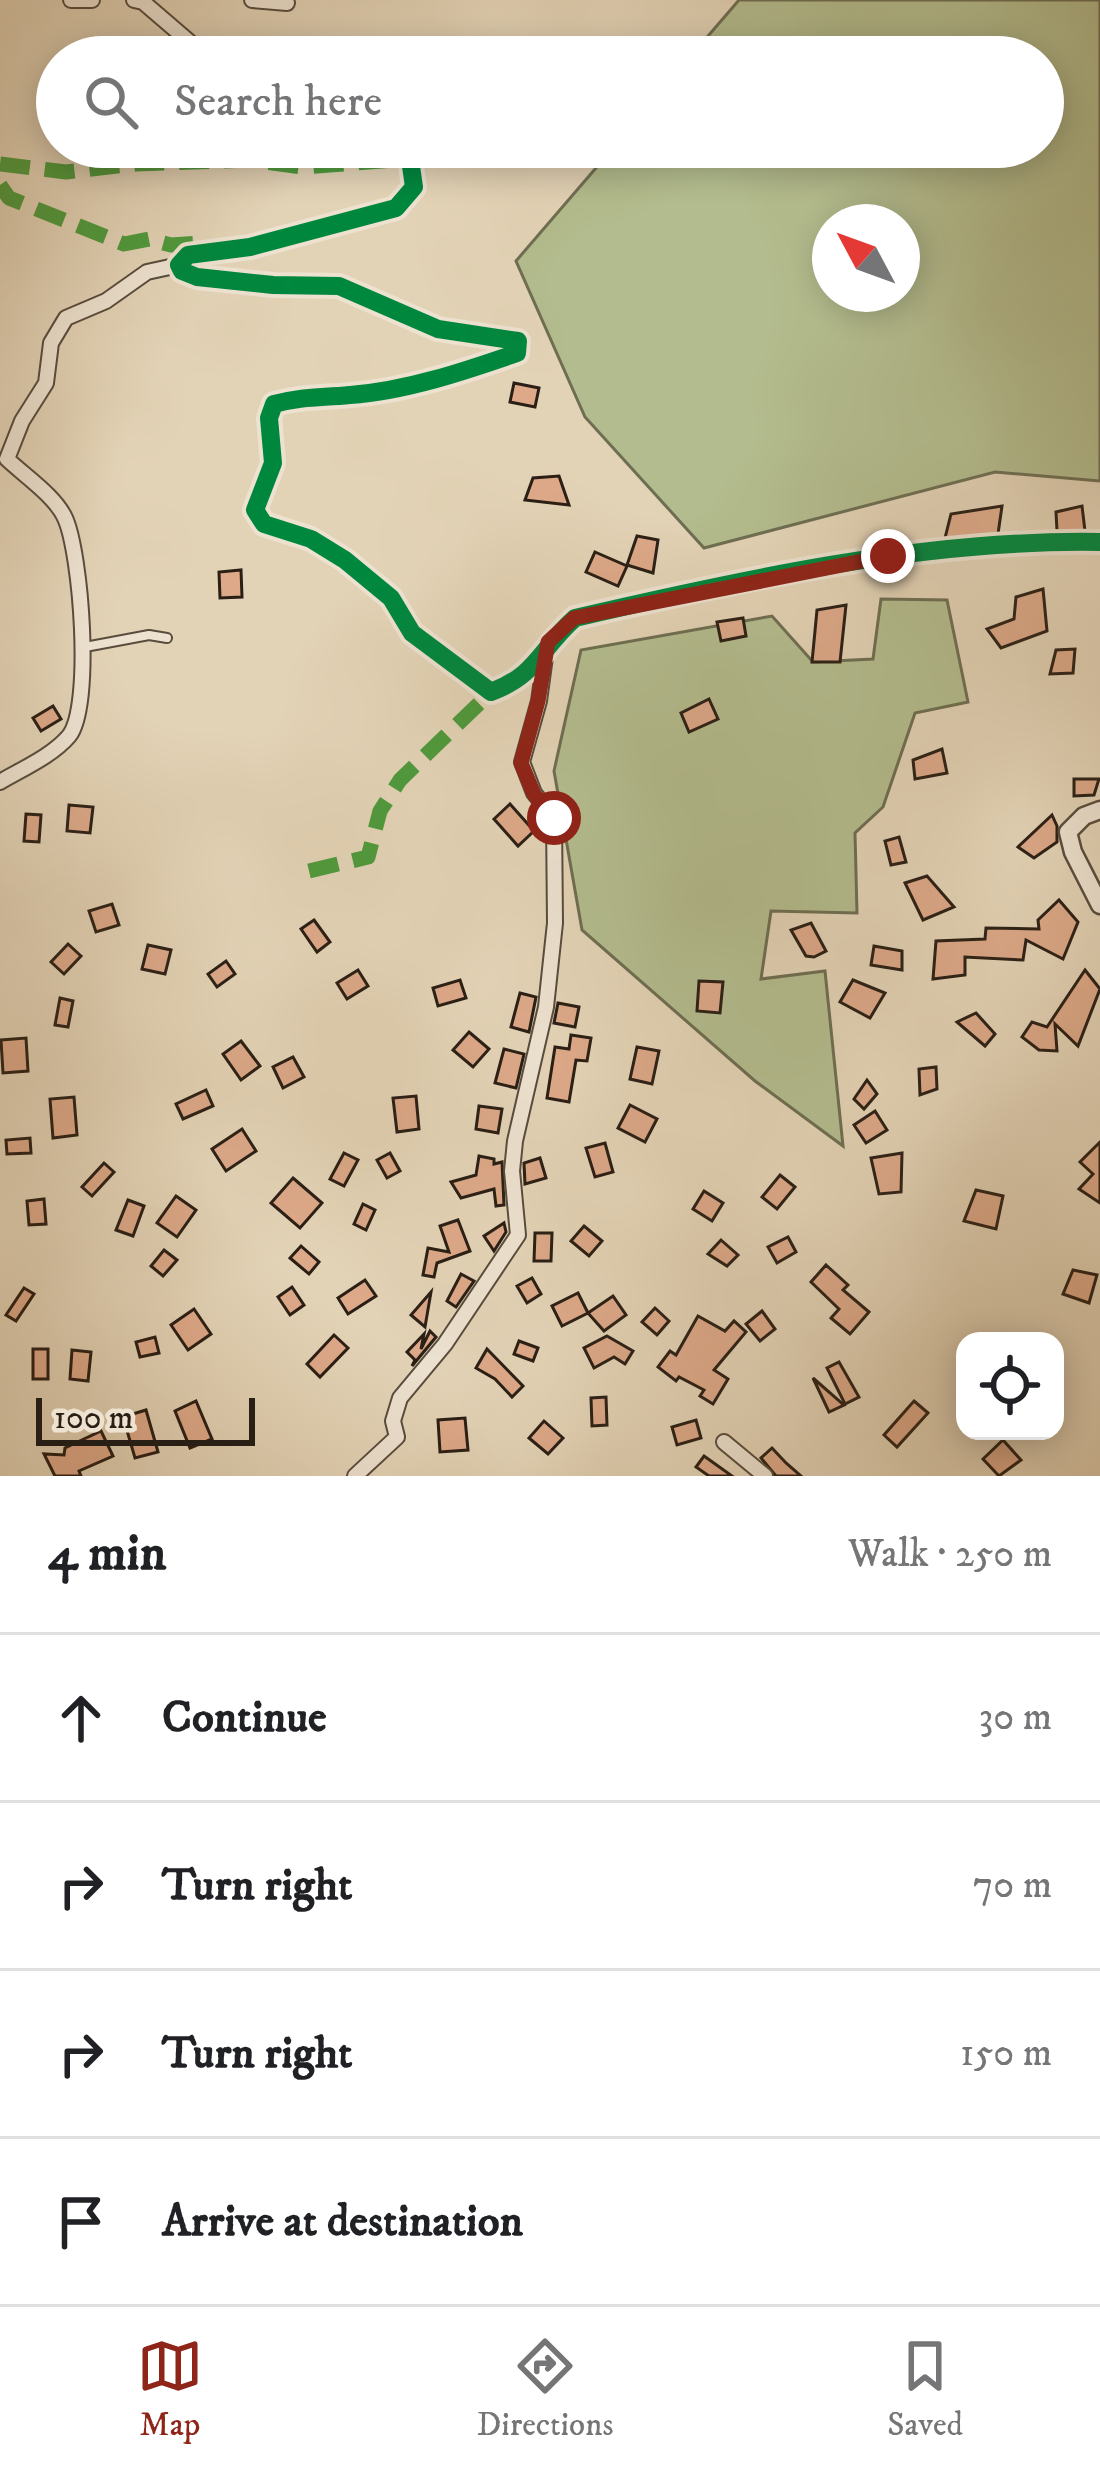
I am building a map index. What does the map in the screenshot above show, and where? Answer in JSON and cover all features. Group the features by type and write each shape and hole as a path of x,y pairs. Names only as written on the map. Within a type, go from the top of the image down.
{"street":[{"path":"70,0 92,0"},
{"path":"134,0 143,2 183,36"},
{"path":"252,0 287,3"},
{"path":"0,782 68,736 77,717 85,647 64,516 7,459 22,421 46,383 51,343 66,318 106,301 147,272 179,265 188,255 250,248 396,208 414,187 411,168"},
{"path":"179,265 197,278 339,286 438,329 518,341 517,353 466,371 352,395 310,394 274,404 269,418 273,463 255,509 264,524 311,538 345,560 391,598 412,633 491,692 533,670 548,642 574,618 888,556 1040,541 1100,542"},
{"path":"355,1476 398,1437 393,1421 400,1399 445,1344 518,1235 514,1156 546,1007 555,923 554,818 534,794 521,763 548,642"},
{"path":"1100,809 1084,816 1068,832 1100,905"},
{"path":"724,1442 765,1476"}],"lane":[{"path":"85,647 141,636 167,638"}],"green space":[{"path":"739,0 1100,0 1100,481 995,472 704,548 585,417 516,261 596,168 1064,168 1064,36 708,36"},
{"path":"881,599 947,600 968,702 915,713 883,807 855,833 857,913 771,911 761,979 825,971 843,1146 755,1081 582,930 554,771 581,650 772,616 813,662 873,659"}],"building":[{"path":"514,383 539,388 535,407 510,402"},
{"path":"559,476 569,505 525,500 533,478"},
{"path":"1002,506 998,534 945,538 951,514"},
{"path":"1082,506 1085,531 1057,531 1056,512"},
{"path":"637,536 658,540 653,573 627,565"},
{"path":"595,552 627,566 618,586 586,572"},
{"path":"241,570 242,597 220,598 219,572"},
{"path":"1043,589 1047,631 1001,648 987,629 1014,619 1016,597"},
{"path":"846,605 840,662 812,662 817,610"},
{"path":"743,618 746,636 721,641 717,622"},
{"path":"1075,649 1073,673 1050,674 1056,650"},
{"path":"709,699 718,719 689,732 681,713"},
{"path":"53,706 61,719 41,731 33,718"},
{"path":"942,749 947,773 915,779 913,760"},
{"path":"1074,779 1099,779 1094,795 1074,796"},
{"path":"510,804 534,831 518,846 494,819"},
{"path":"69,805 93,807 90,833 67,831"},
{"path":"26,814 41,815 39,842 24,841"},
{"path":"1052,815 1057,842 1034,858 1018,847"},
{"path":"899,837 906,862 891,865 885,841"},
{"path":"927,876 954,907 923,920 905,883"},
{"path":"1059,900 1078,922 1063,959 1026,940 1023,960 965,957 965,975 933,979 936,941 985,939 986,928 1039,929 1038,920"},
{"path":"112,904 119,925 96,932 89,911"},
{"path":"314,920 330,942 317,952 301,929"},
{"path":"811,923 826,951 814,957 806,956 791,930"},
{"path":"68,944 81,956 64,974 51,962"},
{"path":"148,945 171,950 165,974 142,969"},
{"path":"874,946 902,951 902,970 871,965"},
{"path":"226,961 235,974 217,987 208,974"},
{"path":"358,970 368,986 347,999 337,983"},
{"path":"1085,970 1100,989 1078,1046 1055,1024 1057,1051 1039,1050 1022,1037 1032,1022 1047,1027"},
{"path":"460,980 466,998 438,1006 433,988"},
{"path":"853,980 885,993 870,1018 840,1002"},
{"path":"699,981 723,982 720,1013 697,1011"},
{"path":"520,993 536,997 529,1032 511,1027"},
{"path":"60,998 73,1001 68,1027 55,1025"},
{"path":"558,1003 579,1007 575,1027 554,1023"},
{"path":"976,1013 995,1034 985,1046 957,1022"},
{"path":"469,1032 489,1049 473,1067 453,1050"},
{"path":"571,1035 591,1038 587,1061 576,1060 569,1102 547,1098 555,1047 569,1049"},
{"path":"26,1038 28,1071 3,1073 1,1040"},
{"path":"241,1041 260,1066 241,1080 223,1054"},
{"path":"637,1047 659,1051 652,1084 630,1079"},
{"path":"504,1049 524,1054 516,1088 495,1083"},
{"path":"293,1057 304,1077 283,1088 273,1067"},
{"path":"936,1067 937,1089 920,1095 919,1069"},
{"path":"867,1080 877,1094 864,1109 854,1099"},
{"path":"206,1090 213,1106 183,1119 176,1104"},
{"path":"416,1096 419,1129 397,1132 393,1098"},
{"path":"74,1097 77,1135 53,1138 50,1099"},
{"path":"630,1105 657,1119 645,1142 618,1128"},
{"path":"479,1106 502,1109 498,1133 476,1129"},
{"path":"875,1111 887,1130 866,1143 854,1125"},
{"path":"242,1129 256,1151 226,1171 212,1149"},
{"path":"30,1138 31,1153 7,1154 6,1140"},
{"path":"1100,1142 1100,1203 1079,1189 1093,1174 1080,1162"},
{"path":"605,1143 613,1172 595,1177 586,1148"},
{"path":"344,1153 358,1160 344,1186 330,1179"},
{"path":"390,1153 400,1171 387,1178 377,1160"},
{"path":"902,1153 901,1192 879,1194 871,1158"},
{"path":"479,1156 494,1159 494,1164 502,1162 504,1205 496,1206 494,1189 461,1198 451,1182 476,1175"},
{"path":"540,1158 546,1178 525,1184 524,1163"},
{"path":"104,1163 114,1172 92,1196 82,1187"},
{"path":"780,1175 795,1187 777,1209 762,1197"},
{"path":"293,1178 322,1203 300,1228 271,1203"},
{"path":"976,1190 1003,1196 996,1229 964,1221"},
{"path":"704,1191 723,1203 712,1221 693,1209"},
{"path":"176,1196 196,1210 177,1237 157,1223"},
{"path":"44,1199 46,1224 29,1225 27,1201"},
{"path":"128,1200 144,1206 133,1236 116,1230"},
{"path":"363,1204 375,1210 366,1230 354,1224"},
{"path":"458,1220 470,1251 437,1263 434,1277 423,1275 428,1248 449,1252 440,1226"},
{"path":"504,1223 506,1232 494,1251 484,1236"},
{"path":"584,1226 602,1241 589,1256 571,1241"},
{"path":"535,1233 552,1233 551,1261 534,1261"},
{"path":"788,1237 796,1252 777,1263 768,1247"},
{"path":"721,1240 738,1255 727,1266 708,1254"},
{"path":"301,1246 319,1262 309,1274 290,1258"},
{"path":"164,1250 177,1260 163,1276 151,1266"},
{"path":"826,1265 848,1285 843,1290 869,1312 850,1334 831,1318 839,1309 811,1282"},
{"path":"1073,1270 1097,1275 1089,1303 1063,1294"},
{"path":"461,1274 474,1281 456,1307 447,1301"},
{"path":"532,1278 541,1294 527,1303 517,1286"},
{"path":"365,1280 376,1296 348,1314 338,1298"},
{"path":"292,1287 304,1305 290,1315 278,1297"},
{"path":"24,1288 34,1294 16,1321 6,1315"},
{"path":"431,1292 425,1327 411,1315"},
{"path":"578,1293 588,1313 562,1326 552,1306"},
{"path":"613,1296 626,1315 604,1331 588,1313"},
{"path":"655,1308 669,1321 657,1335 642,1322"},
{"path":"194,1309 211,1334 188,1350 171,1325"},
{"path":"762,1311 775,1329 760,1341 746,1324"},
{"path":"698,1316 725,1331 734,1321 746,1332 714,1370 728,1379 713,1404 700,1396 704,1390 679,1377 676,1381 658,1367 670,1351 676,1355"},
{"path":"430,1331 436,1337 412,1366 415,1360 407,1352 424,1334 421,1349"},
{"path":"334,1335 348,1348 320,1377 307,1364"},
{"path":"607,1336 633,1351 625,1364 614,1357 594,1368 584,1348"},
{"path":"155,1337 159,1353 140,1357 136,1342"},
{"path":"519,1341 538,1348 533,1361 514,1354"},
{"path":"33,1349 48,1349 48,1379 33,1379"},
{"path":"487,1349 523,1386 512,1397 476,1368"},
{"path":"72,1350 91,1352 88,1381 70,1379"},
{"path":"839,1362 859,1397 845,1404 827,1368"},
{"path":"813,1378 844,1405 829,1412"},
{"path":"606,1397 607,1425 592,1426 591,1398"},
{"path":"196,1401 212,1439 190,1448 175,1411"},
{"path":"914,1401 928,1413 897,1447 884,1435"},
{"path":"146,1410 158,1452 135,1458 123,1417"},
{"path":"465,1418 468,1450 440,1452 438,1420"},
{"path":"696,1420 701,1438 677,1445 672,1427"},
{"path":"544,1421 563,1438 548,1454 529,1438"},
{"path":"101,1431 113,1456 79,1471 81,1476 55,1476 44,1454 64,1455 65,1448"},
{"path":"1003,1440 1021,1460 999,1476 983,1459"},
{"path":"772,1448 801,1476 776,1476 761,1458"},
{"path":"704,1456 732,1476 709,1476 696,1467"}],"marked path":[{"path":"0,164 66,172 101,168"},
{"path":"0,185 9,198 124,244 149,239 171,245 201,243"},
{"path":"309,871 368,857 380,811 400,780 491,692"}],"cycle path":[{"path":"411,168 414,187 396,208 250,247 188,255 179,265 197,277 339,286 438,329 518,341 517,353 435,379 371,393 274,404 269,418 273,463 255,510 264,524 311,539 345,560 391,598 412,633 491,692 519,678 575,618 769,576 902,554 1100,542"}],"route":[{"path":"554,818 534,794 521,763 548,642 574,618 888,556"}]}
